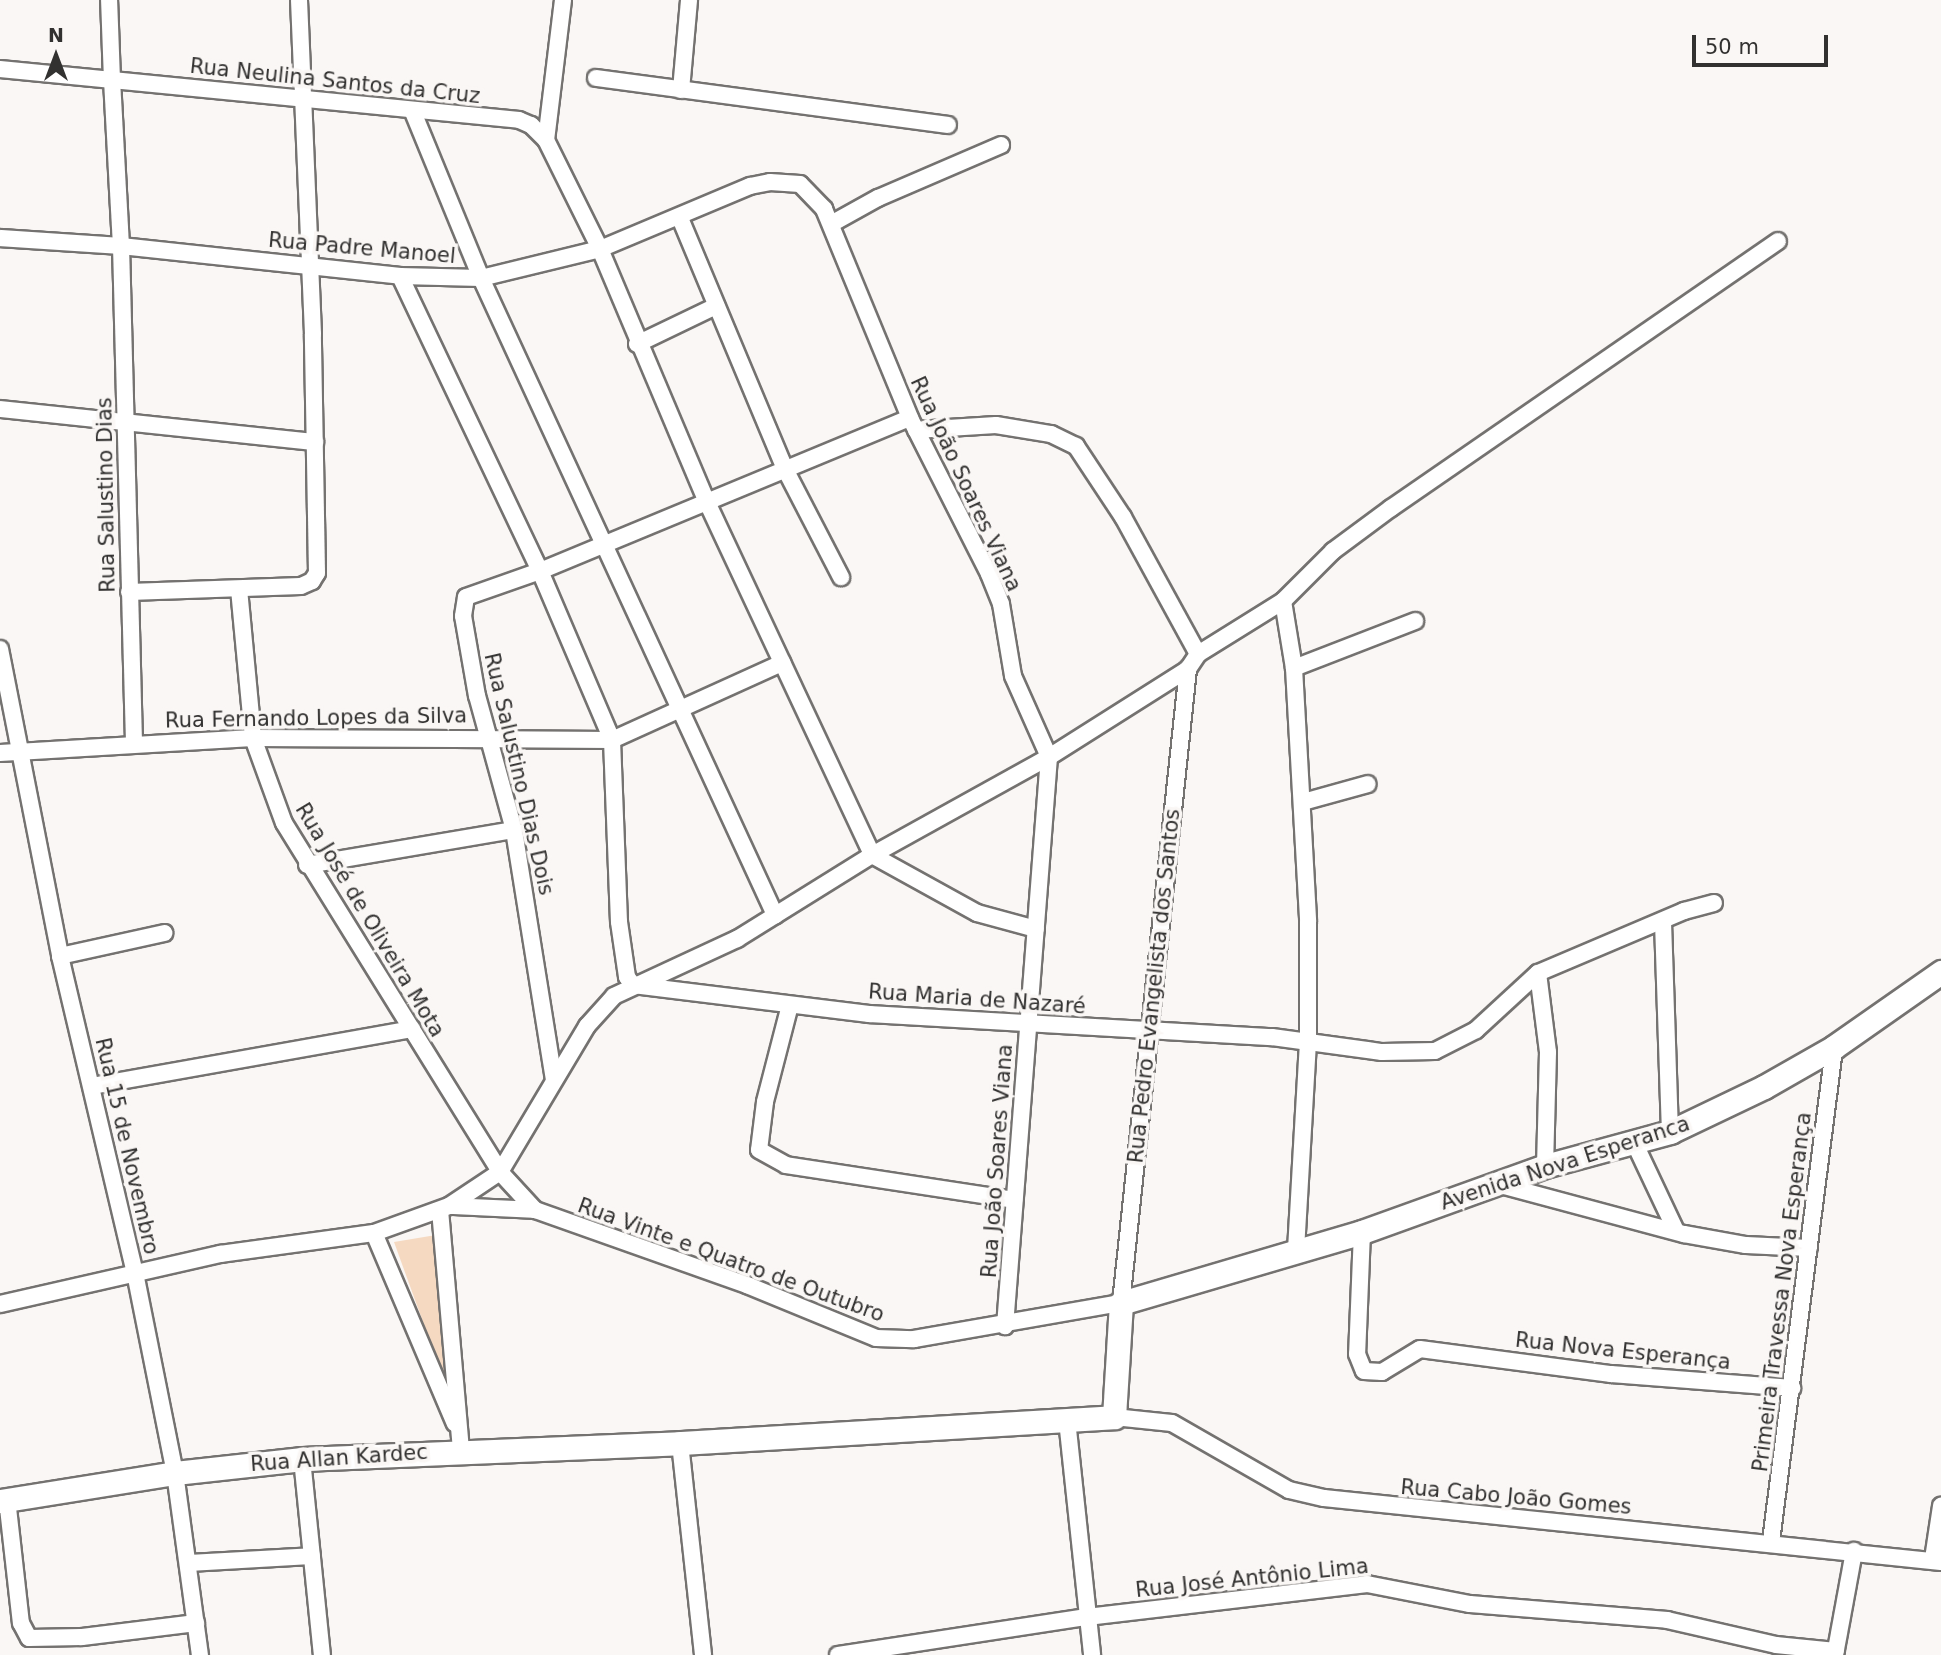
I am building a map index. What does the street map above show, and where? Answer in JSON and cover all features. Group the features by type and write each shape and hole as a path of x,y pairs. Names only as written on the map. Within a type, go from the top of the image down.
{"main road":[{"name":"Avenida Nova Esperanca","path":"1121,1303 1362,1232 1545,1166 1670,1132 1765,1087 1834,1047 1941,972"},
{"path":"680,1443 1114,1418 1121,1303"},
{"name":"Rua Allan Kardec","path":"3,1500 175,1473 461,1444 680,1443"}],"street":[{"path":"0,238 121,246 109,0"},
{"path":"130,592 239,589 312,582 319,558 299,0"},
{"path":"563,0 545,140 600,249 637,344 706,499 872,855 977,913 1036,929"},
{"path":"681,90 689,0"},
{"name":"Rua Neulina Santos da Cruz","path":"0,69 413,112 519,120 531,125 545,140"},
{"path":"596,78 948,125"},
{"path":"413,112 481,278 775,915"},
{"path":"831,224 878,198 1001,145"},
{"name":"Rua Padre Manoel","path":"121,246 400,276 481,278 600,249 770,182 800,184 824,209"},
{"name":"Rua João Soares Viana","path":"824,209 913,424 1001,604 1013,676 1049,757 1005,1326"},
{"path":"680,218 785,469 841,577"},
{"path":"500,1172 554,1080 602,1007 633,985 696,961 872,855 1049,757 1188,669 1198,654 1283,601 1333,551 1391,508 1778,241"},
{"name":"Rua Salustino Dias","path":"121,246 134,742"},
{"path":"400,276 540,572 612,740 619,922 627,977 633,985"},
{"path":"637,344 716,306"},
{"path":"0,409 315,442"},
{"name":"Rua Salustino Dias Dois","path":"554,1080 514,830 486,737 463,607 472,592 540,572 706,499 913,424 996,425 1051,434 1076,446 1123,517 1198,654"},
{"name":"Rua José de Oliveira Mota","path":"239,589 253,738 268,786 307,865 500,1172"},
{"path":"1283,601 1294,668 1303,802 1308,1042 1296,1252"},
{"path":"1294,668 1415,621"},
{"name":"Rua 15 de Novembro","path":"0,649 60,956 135,1273 175,1473 200,1655"},
{"path":"612,740 782,663"},
{"name":"Rua Pedro Evangelista dos Santos","path":"1121,1303 1153,1030 1188,669"},
{"name":"Rua Fernando Lopes da Silva","path":"0,753 134,742 253,738 486,737 612,740"},
{"path":"1303,802 1367,784"},
{"path":"307,865 514,830"},
{"path":"1545,1166 1548,1052 1538,973 1714,904"},
{"path":"1663,922 1670,1132"},
{"path":"60,956 165,933"},
{"name":"Rua Maria de Nazaré","path":"633,985 790,1005 1308,1042 1382,1052 1435,1051 1476,1030 1538,973"},
{"path":"790,1005 758,1137 759,1150 786,1165 1014,1200"},
{"path":"92,1086 412,1029"},
{"name":"Primeira Travessa Nova Esperança","path":"1771,1541 1834,1047"},
{"path":"1634,1142 1675,1231"},
{"name":"Rua Vinte e Quatro de Outubro","path":"0,1304 220,1254 374,1233 444,1208 500,1172 535,1210"},
{"path":"1494,1183 1675,1231 1746,1245 1809,1248"},
{"path":"444,1208 461,1444"},
{"name":"Rua Vinte e Quatro de Outubro","path":"444,1208 535,1210 747,1285 876,1338 914,1339 1005,1326 1121,1303"},
{"name":"Rua Nova Esperança","path":"1362,1232 1359,1365 1373,1373 1413,1350 1611,1374 1792,1388"},
{"path":"374,1233 461,1444"},
{"name":"Rua Cabo João Gomes","path":"1114,1418 1172,1423 1289,1490 1324,1498 1771,1541 1937,1560 1941,1506"},
{"path":"1067,1420 1092,1655"},
{"path":"680,1443 703,1655"},
{"path":"302,1459 322,1655"},
{"path":"3,1500 21,1623 29,1638 82,1637 196,1623"},
{"path":"1836,1653 1854,1551"},
{"path":"188,1563 312,1556"},
{"name":"Rua José Antônio Lima","path":"838,1655 919,1650 1087,1617 1367,1584 1470,1604 1667,1620 1776,1645 1836,1653"}],"shaded area":[{"path":"436,1235 447,1388 394,1242"}]}
